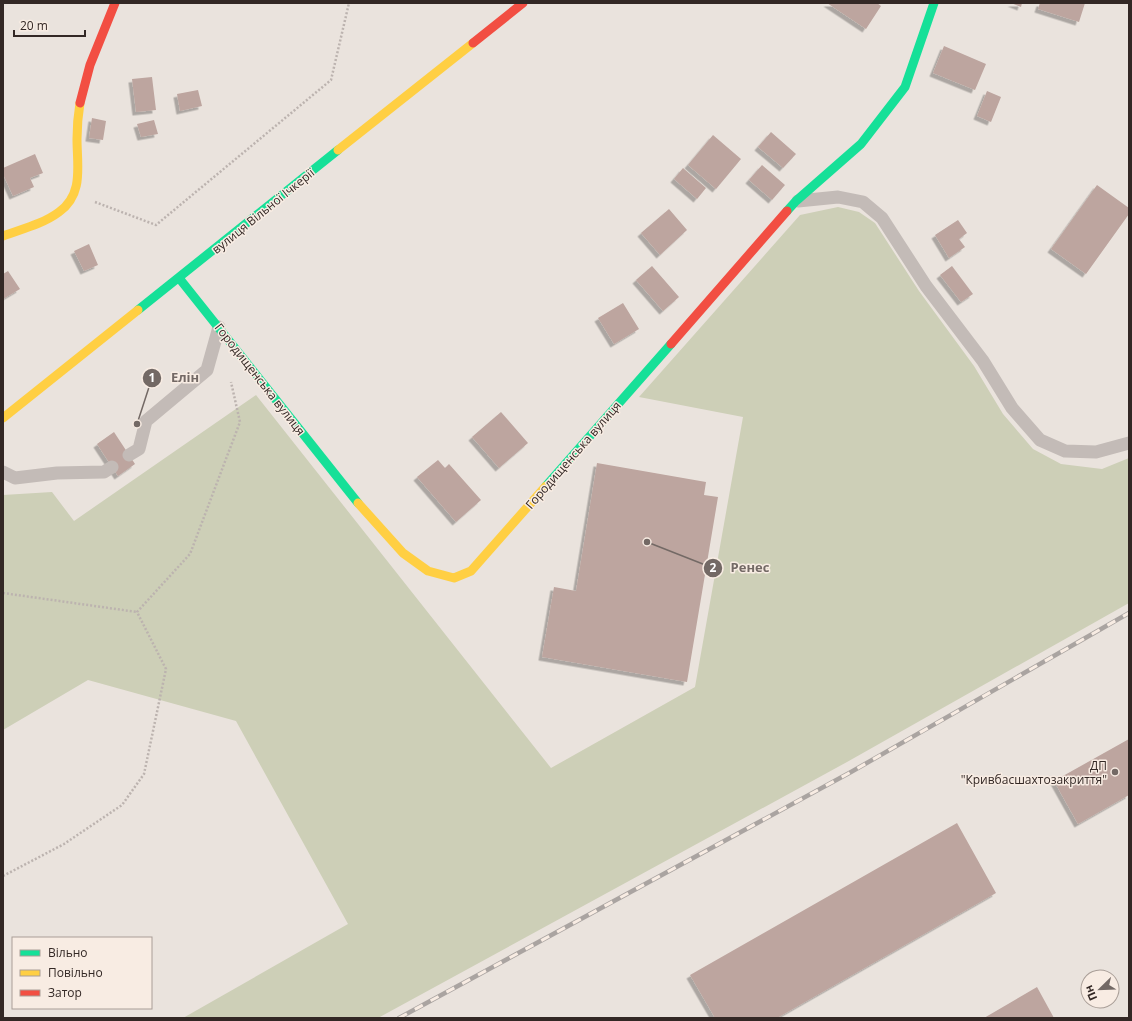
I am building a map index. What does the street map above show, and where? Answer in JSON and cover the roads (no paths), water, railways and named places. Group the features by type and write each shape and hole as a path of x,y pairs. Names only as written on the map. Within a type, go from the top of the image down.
{"street":[{"path":"3,236 44,220 64,209 74,194 79,177 77,132 81,92 92,54 115,3"},
{"name":"вулиця Вільної Ічкерії","path":"3,418 523,3"},
{"name":"Городищенська вулиця","path":"179,278 365,512 409,558 428,571 454,578 471,571 796,201 861,144 905,87 934,3"}],"lane":[{"path":"796,201 838,197 863,202 882,218 926,286 983,361 1012,408 1040,440 1065,451 1096,452 1129,443"},
{"path":"129,455 139,448 146,421 207,370 219,327"},
{"path":"3,472 15,478 57,473 104,472 112,467"}],"railway":[{"path":"399,1018 851,772 1129,613"}],"place":[{"name":"Елін","path":"137,424"},
{"name":"Ренес","path":"647,542"},
{"name":"ДП \"Кривбасшахтозакриття\"","path":"1115,772"}]}
